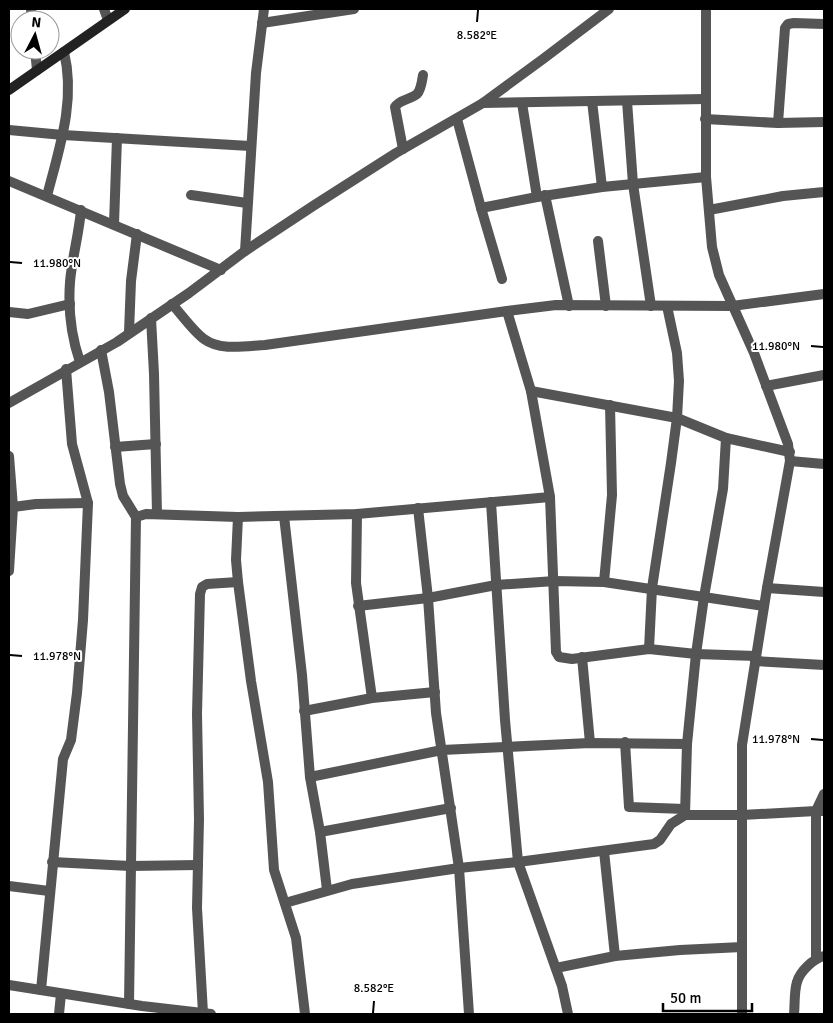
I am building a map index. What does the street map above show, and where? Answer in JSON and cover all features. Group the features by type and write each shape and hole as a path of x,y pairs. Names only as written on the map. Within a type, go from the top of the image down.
{"street":[{"path":"104,9 108,20"},
{"path":"9,90 125,9"},
{"path":"245,251 250,146 264,9"},
{"path":"262,23 354,9"},
{"path":"9,403 130,332 221,270 245,251 403,149 483,103 609,9"},
{"path":"706,9 706,177 712,247 719,275 754,353 790,456 742,745 742,1014"},
{"path":"778,123 785,28 788,24 794,22 824,24"},
{"path":"47,196 67,114 69,86 64,52"},
{"path":"36,60 37,70"},
{"path":"403,149 395,106 417,94 423,75"},
{"path":"483,103 705,99"},
{"path":"592,101 602,187"},
{"path":"627,101 632,184 651,306"},
{"path":"522,103 541,196 569,306"},
{"path":"457,119 502,279"},
{"path":"705,119 778,123 824,122"},
{"path":"9,130 250,146"},
{"path":"114,224 117,138"},
{"path":"481,208 541,196 602,187 706,177"},
{"path":"9,181 221,270"},
{"path":"709,210 783,196 824,192"},
{"path":"191,195 247,203"},
{"path":"80,362 74,345 70,316 70,281 80,232 81,210"},
{"path":"130,332 131,280 137,234"},
{"path":"598,241 606,306"},
{"path":"172,304 204,339 218,345 234,347 265,345 507,311 569,306 732,306 824,294"},
{"path":"9,312 28,314 70,304"},
{"path":"649,649 652,588 677,418 679,381 667,306"},
{"path":"507,311 531,391 550,497 555,581 556,652 559,657 582,657 649,649 824,665"},
{"path":"151,318 157,514"},
{"path":"101,350 109,392 120,484 123,496 136,517 129,1004"},
{"path":"41,990 63,759 71,740 77,693 83,620 88,503 72,444 66,369"},
{"path":"766,386 824,375"},
{"path":"531,391 677,418 726,438 824,464"},
{"path":"604,582 612,495 610,405"},
{"path":"285,903 352,884 459,868 654,844 660,840 671,824 685,812 687,744 696,654 723,489 726,438"},
{"path":"115,447 156,444"},
{"path":"9,456 13,507 9,571"},
{"path":"136,517 146,514 238,517 357,514 550,497"},
{"path":"491,502 507,746 518,862 556,968 568,1014"},
{"path":"13,507 52,503 88,503"},
{"path":"418,508 428,598 435,692 459,868 470,1014"},
{"path":"357,514 355,561 358,606 372,698"},
{"path":"284,516 302,675 310,777 320,832 327,890"},
{"path":"238,517 236,560 238,582 251,681 268,782 274,870 296,938 305,1014"},
{"path":"358,606 428,598 496,584 555,581 604,582 764,606"},
{"path":"9,985 129,1004 141,1010 207,1014 197,908 199,819 197,714 200,594 202,587 207,584 238,582"},
{"path":"767,588 824,592"},
{"path":"582,657 590,743"},
{"path":"304,711 372,698 435,692"},
{"path":"310,777 442,750 625,742 687,744"},
{"path":"625,742 628,807 742,815 820,811"},
{"path":"794,1014 796,983 807,966 820,958 820,811 824,794"},
{"path":"320,832 451,808"},
{"path":"604,851 615,956"},
{"path":"52,862 130,866 198,865"},
{"path":"9,886 50,891"},
{"path":"556,968 615,956 742,947"},
{"path":"59,1014 61,994"}]}
